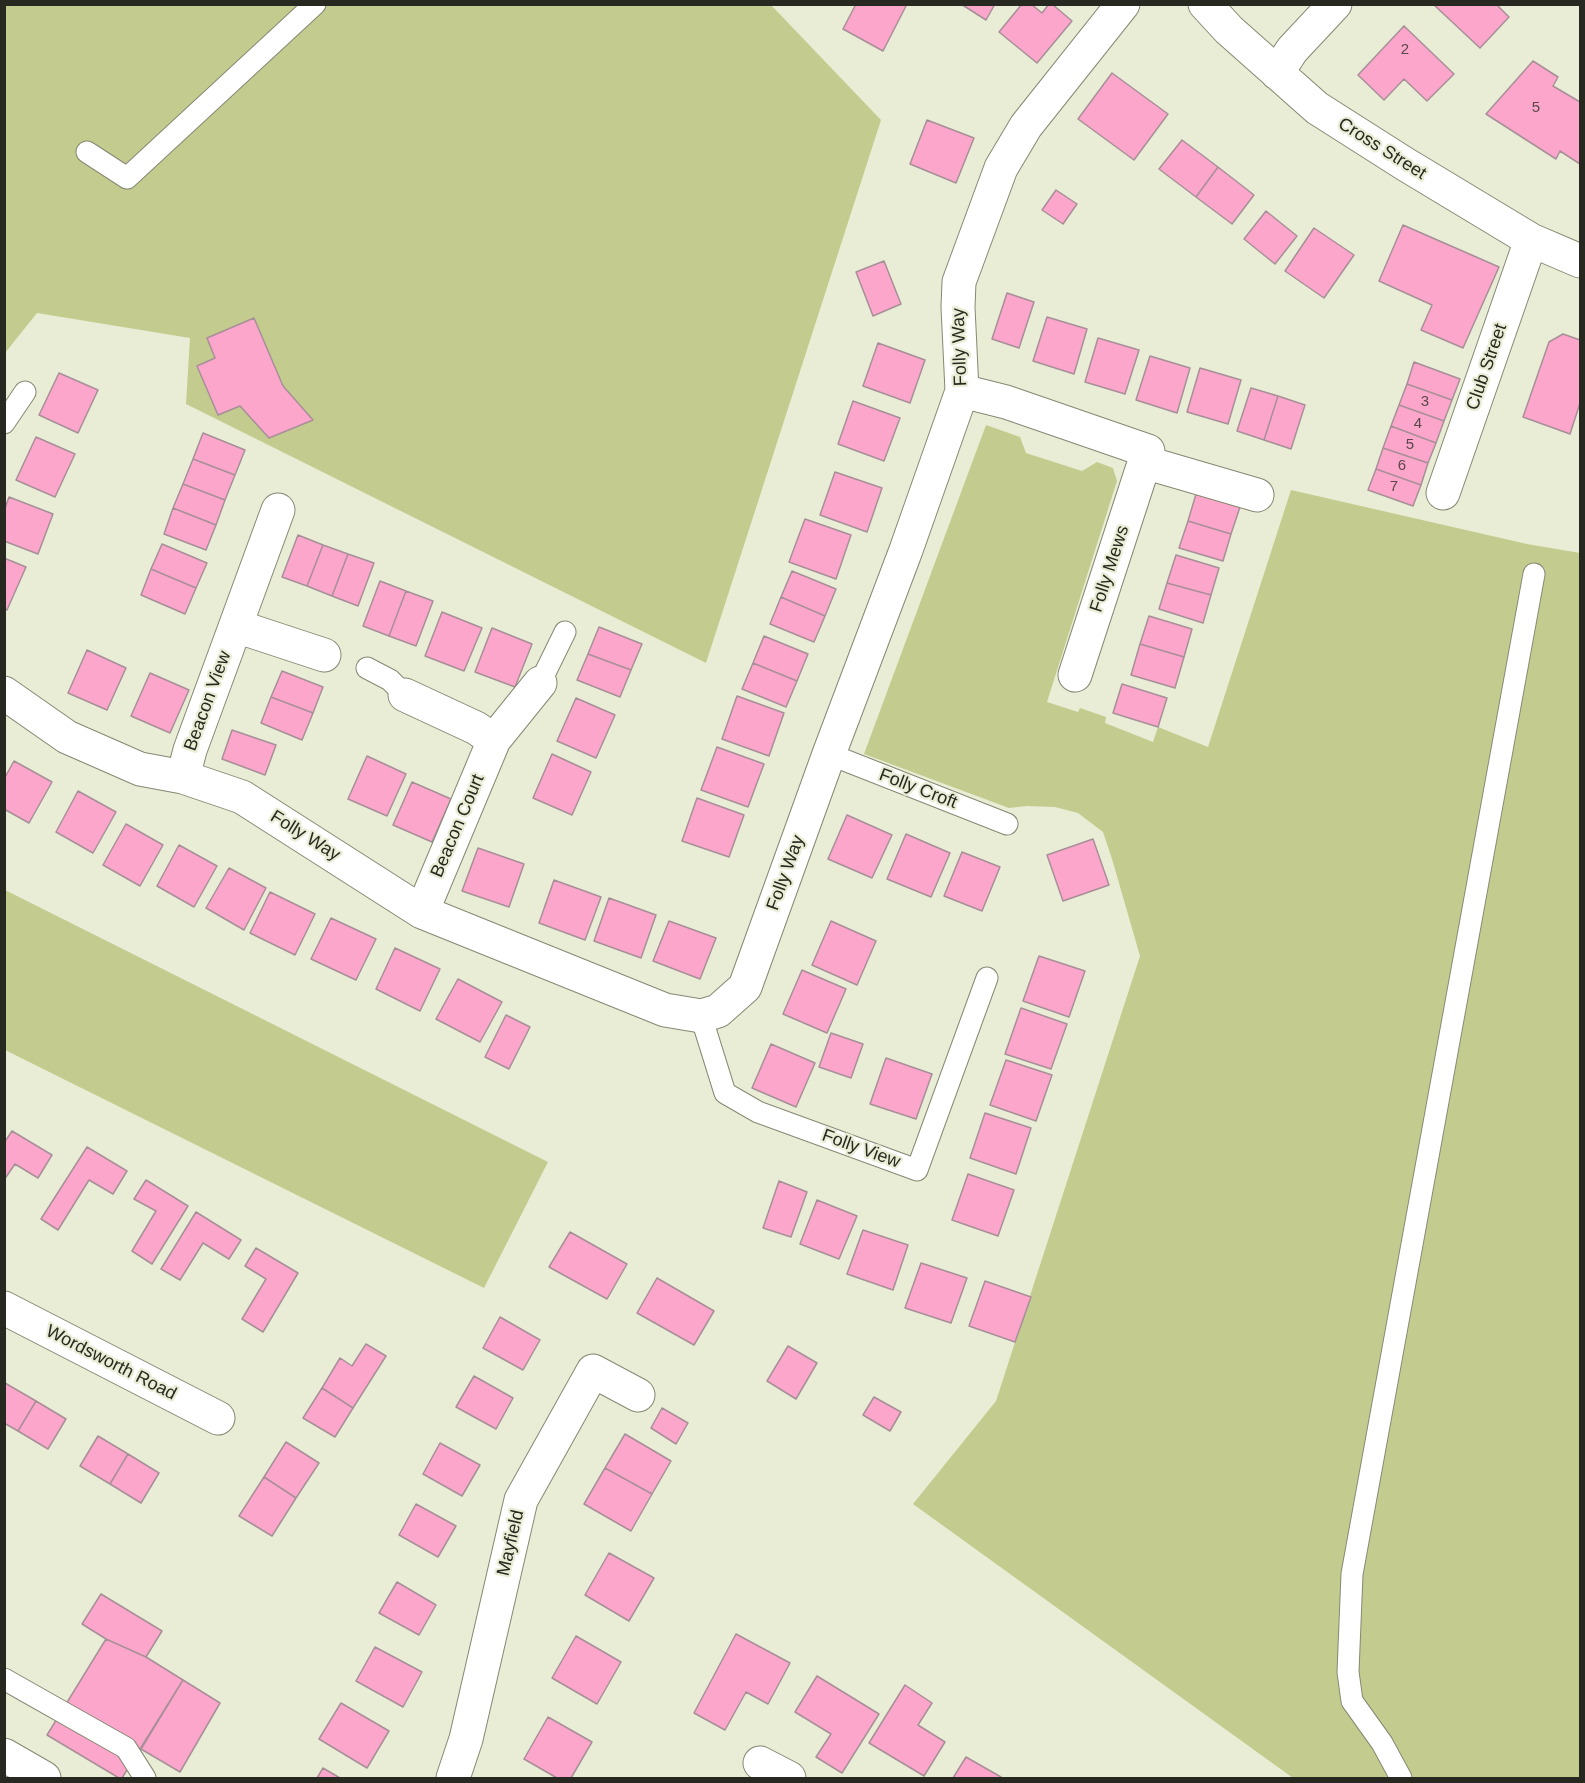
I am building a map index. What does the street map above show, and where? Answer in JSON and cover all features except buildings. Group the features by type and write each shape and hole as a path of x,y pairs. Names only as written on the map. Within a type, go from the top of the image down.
{"street":[{"name":"Folly Way","path":"4,693 67,737 140,769 183,777 242,796 345,861 383,890 422,912 665,1010 701,1016 718,1011 745,987 962,392 959,282 1001,168 1026,126 1123,4"},
{"name":"Cross Street","path":"1205,4 1229,30 1317,108 1531,240 1581,261"},
{"path":"1277,73 1292,50 1335,4"},
{"name":"Club Street","path":"1443,493 1531,240"},
{"path":"962,392 1006,402 1148,451 1144,462 1257,495"},
{"name":"Folly Mews","path":"1076,675 1144,462"},
{"name":"Beacon View","path":"183,777 190,750 278,510"},
{"path":"236,626 324,655"},
{"name":"Beacon Court","path":"422,912 494,740 540,683"},
{"path":"405,695 476,728 494,740"},
{"name":"Wordsworth Road","path":"4,1308 218,1418"},
{"name":"Mayfield","path":"453,1779 466,1739 522,1500 593,1371 638,1395"},
{"path":"4,1755 44,1779"},
{"path":"760,1763 789,1779"}],"lane":[{"path":"87,152 126,178 315,4"},
{"path":"4,423 25,392"},
{"path":"1401,1779 1382,1743 1352,1701 1348,1672 1352,1574 1534,574"},
{"name":"Beacon Court","path":"540,683 565,632"},
{"path":"367,668 390,680 405,695"},
{"name":"Folly Croft","path":"829,754 1007,824"},
{"name":"Folly View","path":"701,1016 725,1093 758,1112 917,1170 987,978"},
{"path":"4,1679 126,1748 145,1779"}],"green space":[{"path":"5,5 771,5 881,120 706,663 186,404 190,338 37,313 5,353"},
{"path":"986,425 1020,437 1026,453 1082,471 1097,462 1113,468 1117,481 1047,702 1078,712 1080,708 1106,717 1105,723 1153,742 1158,727 1208,747 1291,490 1527,544 1580,553 1580,1778 1293,1778 913,1504 996,1401 1140,956 1103,832 1078,813 1055,807 1009,808 864,754"},
{"path":"5,890 548,1162 484,1288 5,1050"}]}
